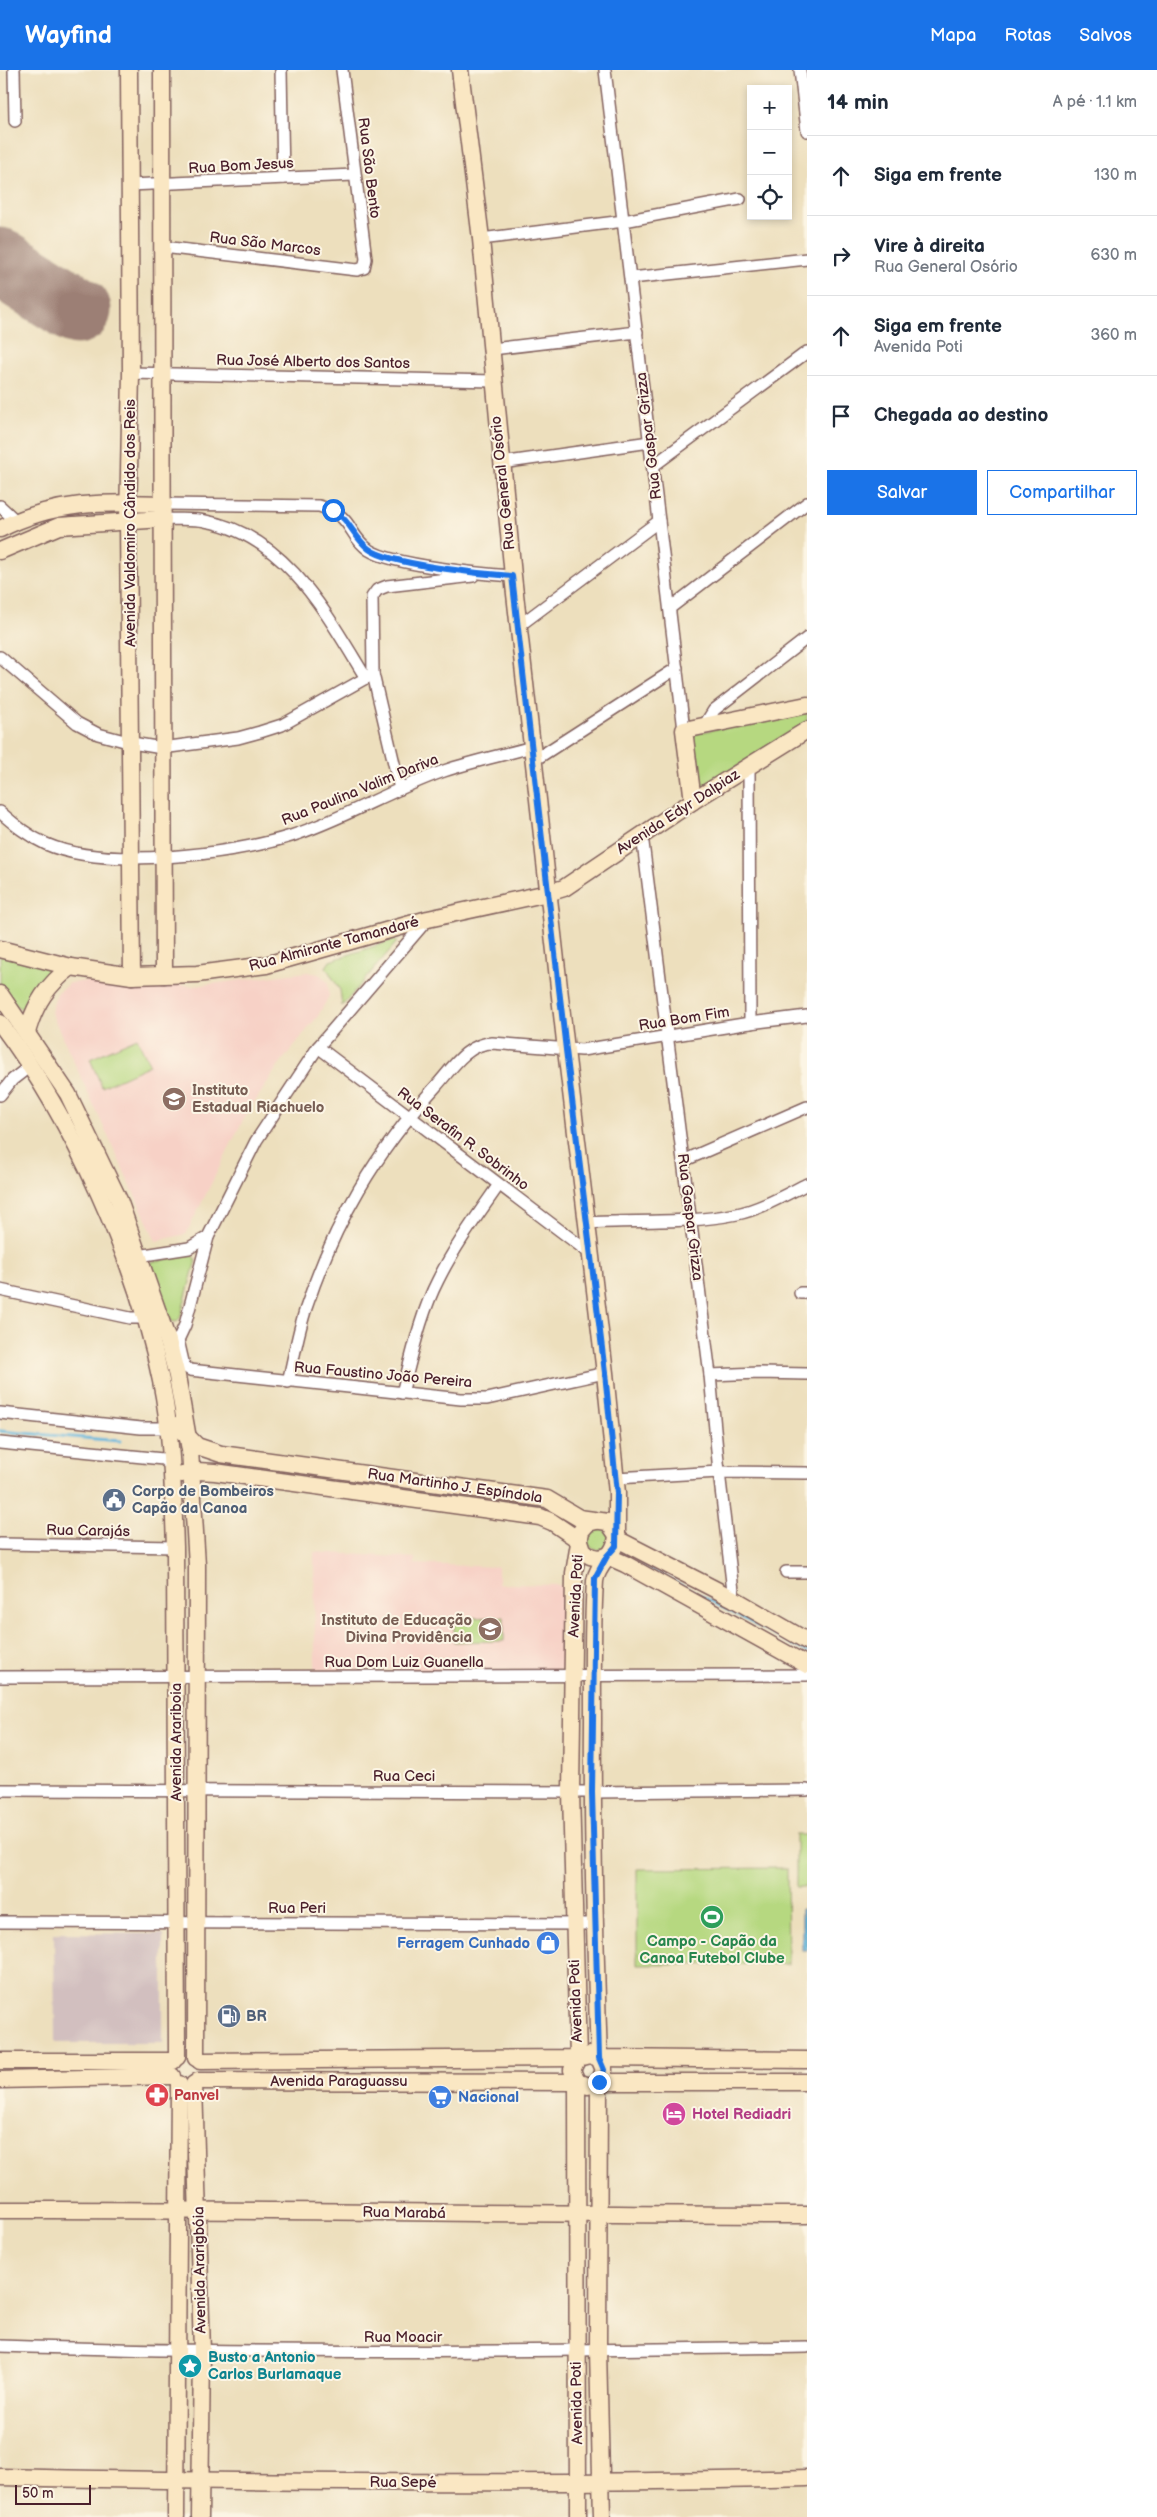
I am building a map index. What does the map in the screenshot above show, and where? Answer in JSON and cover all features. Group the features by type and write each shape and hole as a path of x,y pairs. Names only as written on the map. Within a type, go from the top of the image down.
{"street":[{"path":"14,70 15,121"},
{"name":"Avenida Valdomiro Cândido dos Reis","path":"129,70 131,373 128,521 132,743 132,976"},
{"path":"162,70 164,975"},
{"path":"281,70 282,178"},
{"name":"Rua São Bento","path":"342,70 366,259 364,268"},
{"name":"Rua General Osório","path":"460,70 481,239 512,576 520,625 532,754 605,1373 616,1485 617,1537"},
{"name":"Rua Gaspar Grizza","path":"605,70 693,801"},
{"path":"800,70 807,130"},
{"name":"Rua Bom Jesus","path":"130,186 354,175"},
{"path":"481,239 624,221 740,199"},
{"name":"Rua São Marcos","path":"163,247 357,270 364,268"},
{"path":"631,278 807,259"},
{"path":"492,349 637,332"},
{"path":"653,466 807,352"},
{"name":"Rua José Alberto dos Santos","path":"131,373 494,381"},
{"path":"501,462 650,442"},
{"path":"0,529 16,521 54,508 129,503 228,527 271,552 289,567 311,592 370,676"},
{"path":"670,608 807,503"},
{"path":"0,506 16,521 24,539"},
{"path":"0,551 24,539 59,526 128,521 163,512 319,506 341,514 369,550 386,558 482,574 512,576"},
{"path":"54,508 59,526"},
{"path":"520,625 659,521"},
{"path":"400,789 370,676 370,604 372,597 377,590 387,586 482,574"},
{"path":"704,726 714,710 807,638"},
{"path":"0,657 78,723 98,734 132,743 162,748 238,738 260,732 282,724 370,676"},
{"name":"Rua Paulina Valim Dariva","path":"0,812 23,833 48,845 81,855 163,856 202,854 246,848 293,835 445,770 532,754 677,668"},
{"path":"684,730 807,705"},
{"name":"Avenida Edyr Dalpiaz","path":"548,893 564,888 693,801 807,730"},
{"path":"749,766 750,1023"},
{"name":"Rua Gaspar Grizza","path":"642,835 710,1375 734,1599"},
{"name":"Rua Almirante Tamandaré","path":"0,949 70,967 132,976 197,974 266,965 428,918 548,893"},
{"path":"173,1340 185,1325 208,1237 256,1141 318,1047 428,918"},
{"path":"27,1032 33,1011 41,996 54,980 70,967"},
{"name":"Avenida Arariboia","path":"0,994 68,1094 84,1124 119,1200 138,1256 173,1340 192,1473 197,1565 198,2060 202,2071 182,2074 176,1923 176,1547 171,1466 161,1382 144,1318 125,1261 102,1205 61,1116 30,1066 0,1023"},
{"name":"Rua Bom Fim","path":"288,1382 306,1310 329,1248 353,1198 381,1153 408,1117 468,1051 484,1043 582,1050 750,1023 807,1016"},
{"name":"Rua Serafin R. Sobrinho","path":"318,1047 498,1186 591,1254"},
{"path":"0,1095 12,1080 30,1066"},
{"path":"683,1161 807,1107"},
{"path":"587,1223 690,1221 744,1212 807,1184"},
{"path":"402,1393 421,1324 437,1281 458,1244 498,1186"},
{"path":"138,1256 189,1248 208,1237"},
{"path":"0,1290 130,1318 144,1318"},
{"name":"Rua Faustino João Pereira","path":"173,1340 184,1366 190,1370 288,1382 461,1399 487,1399 605,1373"},
{"path":"710,1375 807,1374"},
{"path":"0,1412 141,1428 167,1428"},
{"name":"Rua Martinho J. Espíndola","path":"167,1428 176,1425 197,1446 221,1454 547,1499 579,1518 608,1522 617,1537 734,1599 807,1641"},
{"path":"0,1443 163,1459 180,1474 192,1473"},
{"name":"Rua Martinho J. Espíndola","path":"192,1473 215,1472 540,1517 552,1522 580,1541 583,1550 590,1556 598,1558 607,1556 807,1664"},
{"path":"598,1520 616,1485 719,1472 807,1473"},
{"name":"Avenida Poti","path":"578,2517 576,2351 577,2082 572,2070 578,2058 571,1792 574,1573 581,1531 588,1523 598,1520"},
{"name":"Avenida Poti","path":"602,2517 603,2483 598,2350 598,2215 599,2082 604,2070 599,2058 595,1924 592,1792 593,1676 595,1578 607,1556 616,1546 617,1537"},
{"name":"Rua Carajás","path":"0,1544 176,1547"},
{"path":"176,1564 197,1565"},
{"path":"786,1572 807,1572"},
{"path":"176,1601 197,1601"},
{"name":"Rua Dom Luiz Guanella","path":"0,1677 807,1675"},
{"path":"176,1709 197,1708"},
{"name":"Rua Ceci","path":"0,1790 176,1789 592,1792 807,1790"},
{"path":"176,1842 198,1842"},
{"name":"Rua Peri","path":"0,1922 574,1922 595,1924"},
{"name":"Avenida Paraguassu","path":"182,2074 187,2054 198,2060 578,2058 589,2055 599,2058 807,2060"},
{"name":"Avenida Paraguassu","path":"0,2061 182,2074 577,2082 588,2086 599,2082 807,2082"},
{"name":"Avenida Paraguassu","path":"0,2080 182,2074"},
{"name":"Avenida Ararigbóia","path":"176,2517 176,2210 182,2074"},
{"name":"Avenida Ararigbóia","path":"182,2074 199,2210 202,2352 200,2517"},
{"name":"Rua Marabá","path":"0,2210 199,2210 578,2216 807,2215"},
{"name":"Rua Moacir","path":"0,2346 177,2352 576,2351 807,2347"},
{"name":"Rua Sepé","path":"0,2477 199,2482 603,2483 807,2478"}],"shaded area":[{"name":"Instituto Estadual Riachuelo","path":"307,972 319,974 328,982 329,996 318,1016 278,1066 242,1122 186,1234 156,1241 51,1012 57,993 70,983 94,980 194,986"},
{"path":"314,1552 415,1558 415,1564 498,1567 498,1584 566,1585 567,1670 315,1670"},
{"path":"54,1933 163,1934 163,2043 55,2043"}],"green space":[{"path":"807,710 807,723 697,792 692,734"},
{"path":"393,940 397,942 342,1006 340,990 326,967 330,961"},
{"path":"0,954 50,968 51,975 27,1010 14,1004 1,987"},
{"path":"137,1038 150,1065 102,1087 90,1059"},
{"path":"192,1255 196,1260 180,1318 176,1322 171,1321 150,1262"},
{"path":"598,1528 606,1531 609,1539 606,1547 598,1550 590,1547 587,1539 590,1531"},
{"path":"504,1617 504,1641 454,1642 454,1618"},
{"path":"796,1835 807,1835 807,1887 796,1887"},
{"name":"Campo - Capão da Canoa Futebol Clube","path":"787,1868 788,1964 637,1965 637,1869"}],"water":[{"path":"802,1909 807,1909 807,1951 802,1951"}],"waterway":[{"path":"0,1431 120,1441"},
{"path":"366,1485 542,1510"},
{"path":"559,1518 574,1525"},
{"path":"643,1565 807,1652"}],"runway":[{"path":"0,262 77,310"}],"place":[{"name":"Instituto Estadual Riachuelo","path":"174,1099"},
{"name":"Corpo de Bombeiros Capão da Canoa","path":"114,1500"},
{"name":"Instituto de Educação Divina Providência","path":"490,1629"},
{"name":"Campo - Capão da Canoa Futebol Clube","path":"712,1917"},
{"name":"Ferragem Cunhado","path":"548,1943"},
{"name":"BR","path":"229,2016"},
{"name":"Panvel","path":"157,2095"},
{"name":"Nacional","path":"440,2097"},
{"name":"Hotel Rediadri","path":"674,2114"},
{"name":"Busto a Antonio Carlos Burlamaque","path":"190,2366"}],"route":[{"path":"333,510 341,514 369,550 386,558 482,574 512,576 520,625 533,761 605,1373 617,1493 616,1546 607,1556 595,1578 592,1792 599,2058 604,2070 603,2077 599,2082"}]}
